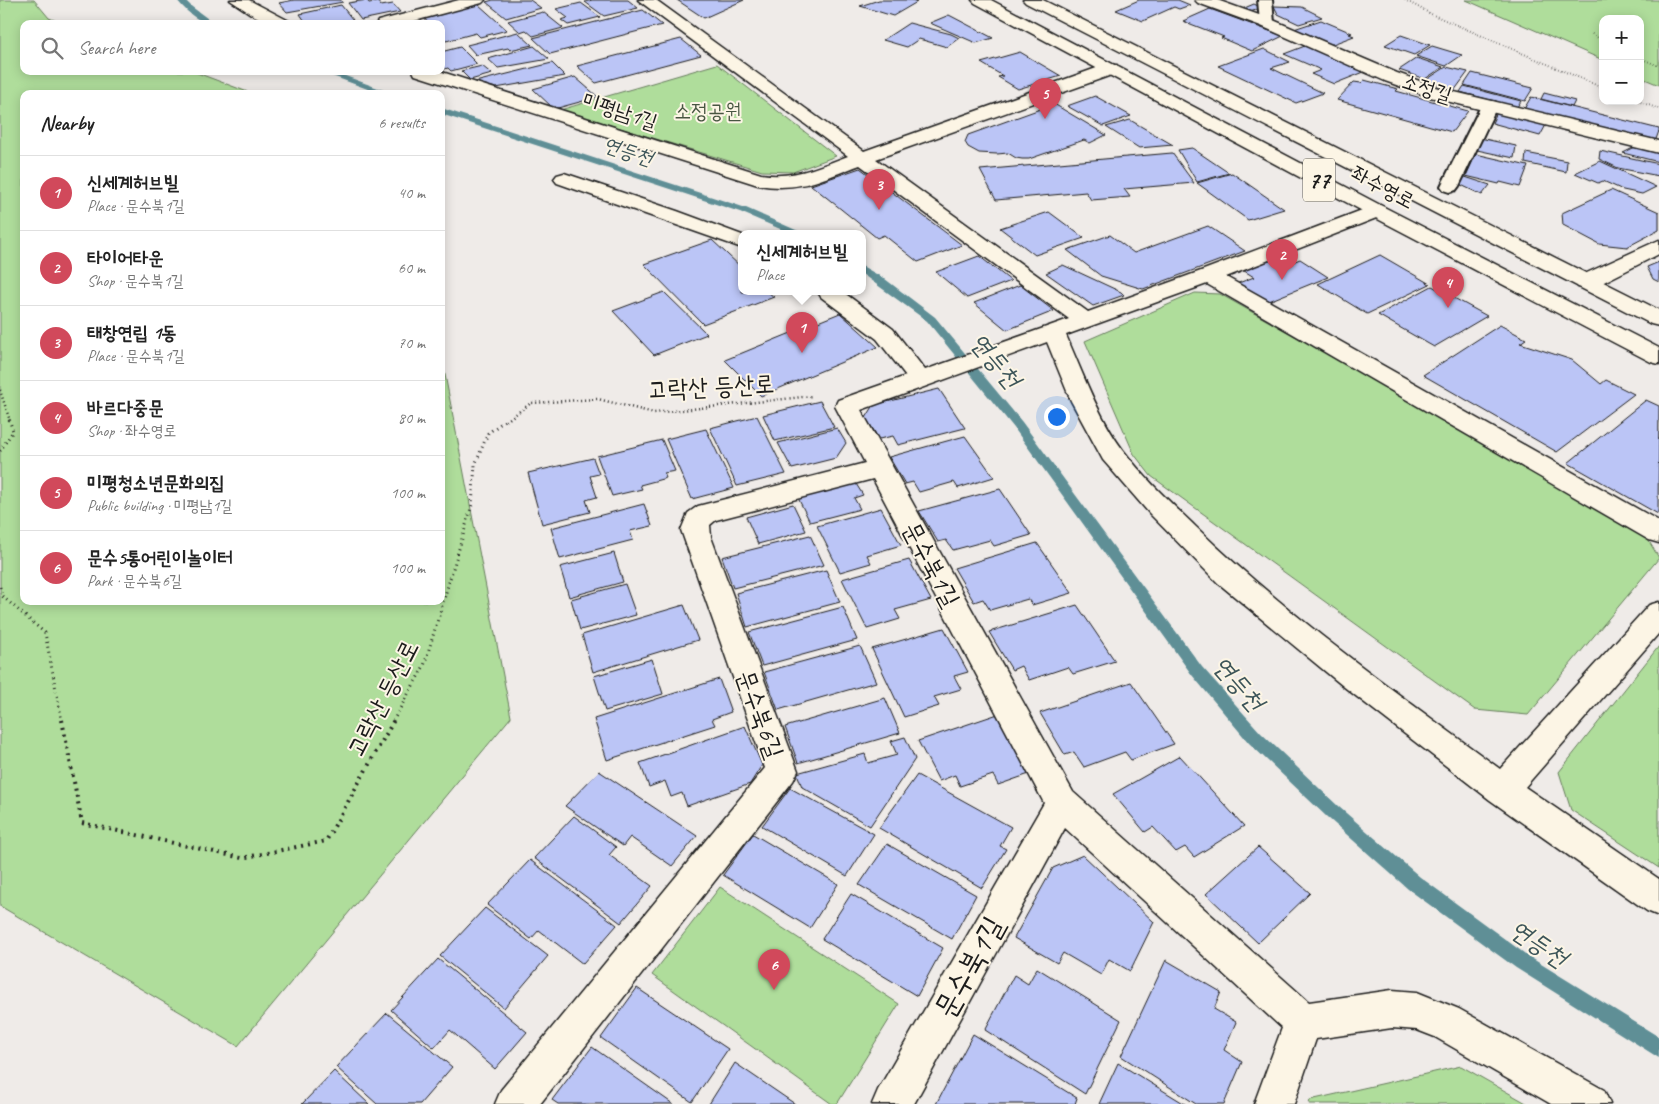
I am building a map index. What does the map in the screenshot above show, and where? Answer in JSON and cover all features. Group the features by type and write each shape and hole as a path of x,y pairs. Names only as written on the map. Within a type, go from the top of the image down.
{"street":[{"path":"238,0 275,20"},
{"path":"400,20 477,0"},
{"path":"646,0 1086,321"},
{"name":"좌수영로","path":"980,0 1377,211 1659,357"},
{"name":"좌수영로","path":"1031,0 1659,319"},
{"name":"소정길","path":"1204,0 1266,23 1419,87 1659,147"},
{"name":"미평남1길","path":"434,75 766,181 797,181 1111,69"},
{"path":"564,179 738,240"},
{"path":"847,406 1013,348 1209,276 1377,211"},
{"path":"1586,282 1659,246"},
{"path":"1209,276 1659,533"},
{"path":"833,295 885,334 928,378"},
{"path":"1054,333 1083,401 1101,436 1129,475 1228,575 1354,677 1502,790 1659,899"},
{"name":"문수북1길","path":"847,406 1061,804 1303,1022"},
{"name":"문수북6길","path":"515,1104 782,770 697,537 695,524 697,520 700,516 707,513 880,468"},
{"path":"1502,790 1659,613"},
{"name":"문수북1길","path":"892,1104 1061,804"},
{"path":"1274,1104 1303,1022 1392,1009 1417,1011 1446,1022 1590,1104"}],"lane":[{"path":"1265,0 1266,23"},
{"path":"1450,186 1489,106"}],"path":[{"path":"1405,0 1439,18 1599,86"},
{"path":"1592,34 1599,38"},
{"path":"1644,60 1659,66"},
{"path":"1644,103 1659,109"},
{"path":"0,390 13,431 0,451"},
{"name":"고락산 등산로","path":"445,596 472,506 475,465 488,433 531,403 598,399 654,413 824,396 847,406"},
{"name":"고락산 등산로","path":"0,587 2,596 45,633 82,823 242,858 326,842 424,666 442,605"}],"green space":[{"path":"0,0 34,0 49,18 54,20 20,20 20,75 203,75 242,90 20,90 20,605 445,605 445,375 511,717 238,1046 0,906"},
{"path":"1466,0 1659,0 1659,85 1644,79 1644,15 1599,15 1599,58"},
{"name":"소정공원","path":"717,64 836,156 793,172 762,171 560,110"},
{"path":"1195,293 1220,294 1644,533 1659,558 1528,715 1475,710 1151,476 1134,454 1085,341"},
{"path":"1659,646 1659,868 1571,810 1559,772"},
{"path":"720,887 899,1004 837,1104 832,1104 652,975"},
{"path":"1461,1066 1528,1104 1309,1104 1310,1100"}],"building":[{"path":"294,0 340,0 343,2 287,12 279,3"},
{"path":"367,0 369,3 377,1 381,6 393,4 400,12 361,20 348,3"},
{"path":"493,0 530,0 541,8 506,18 486,2"},
{"path":"592,0 628,0 638,8 604,16 585,2"},
{"path":"677,0 744,0 704,18"},
{"path":"879,0 912,0 917,2 893,16 860,6"},
{"path":"1139,0 1178,0 1190,5 1179,9 1174,7 1143,21 1116,10"},
{"path":"581,3 600,17 568,25 561,20 568,18 556,9"},
{"path":"478,4 507,30 480,37 476,33 446,41 445,20 426,20 423,17"},
{"path":"1254,4 1262,8 1250,12 1242,9"},
{"path":"341,5 353,20 304,20 300,14"},
{"path":"1274,6 1302,7 1322,17 1299,24 1278,14"},
{"path":"1210,9 1283,36 1252,51 1221,38 1224,37 1183,21"},
{"path":"643,10 662,25 550,54 533,38"},
{"path":"543,12 563,28 533,36 526,30 520,32 508,21"},
{"path":"949,15 993,38 976,43 930,23"},
{"path":"1321,20 1352,33 1349,34 1354,36 1330,45 1294,29"},
{"path":"909,23 951,34 959,38 947,47 919,39 907,47 883,40"},
{"path":"518,32 532,45 476,55 467,45"},
{"path":"1401,35 1430,45 1414,55 1385,45"},
{"path":"681,39 701,55 596,83 577,66"},
{"path":"534,46 549,59 498,68 488,59"},
{"path":"1305,46 1364,72 1334,84 1311,74 1321,70 1284,54"},
{"path":"1432,46 1462,55 1446,66 1416,56"},
{"path":"460,47 477,64 451,71 448,68 445,69 445,51"},
{"path":"1264,49 1290,62 1271,68 1323,93 1296,103 1218,66"},
{"path":"1020,52 1061,76 1018,89 998,77 1003,76 981,63"},
{"path":"1417,58 1443,67 1425,79 1399,70"},
{"path":"552,63 565,76 496,88 475,82"},
{"path":"482,66 492,74 470,80 461,71"},
{"path":"1446,67 1468,72 1454,91 1426,80"},
{"path":"1472,73 1533,88 1525,101 1464,85"},
{"path":"575,77 598,97 554,109 533,89"},
{"path":"1364,80 1468,111 1452,132 1337,100 1354,82 1361,83"},
{"path":"1464,86 1521,101 1517,107 1460,92"},
{"path":"1544,93 1575,101 1572,107 1541,99"},
{"path":"1095,96 1131,116 1103,126 1067,106"},
{"path":"1531,97 1659,129 1659,131 1655,142 1524,109"},
{"path":"1054,104 1106,135 1090,143 1084,140 1029,159 1016,158 1008,153 979,153 968,147 965,142 968,135"},
{"path":"1497,112 1546,125 1540,136 1492,123"},
{"path":"1130,120 1173,145 1139,148 1106,127"},
{"path":"1480,138 1516,146 1514,158 1477,150"},
{"path":"1637,146 1659,152 1659,162 1623,153"},
{"path":"1192,148 1229,173 1197,182 1178,150"},
{"path":"1600,151 1659,164 1659,176 1618,168 1599,159"},
{"path":"1172,153 1194,183 1124,189 1130,197 1091,200 1086,192 996,200 980,170"},
{"path":"1526,153 1567,161 1566,172 1525,163"},
{"path":"1476,154 1528,166 1520,187 1466,176"},
{"path":"1600,161 1656,187 1642,194 1623,190 1603,181 1598,183 1575,173"},
{"path":"860,168 962,245 918,262 884,235 877,238 811,185"},
{"path":"1232,173 1284,209 1248,220 1197,183"},
{"path":"1465,177 1490,185 1482,195 1459,184"},
{"path":"1611,190 1659,212 1659,230 1627,247 1599,244 1563,225 1562,213"},
{"path":"1049,212 1084,238 1035,255 1000,228"},
{"path":"1208,226 1245,251 1143,289 1101,276 1067,250 1110,235 1134,253"},
{"path":"712,240 738,264 738,295 772,295 774,297 703,324 644,264"},
{"path":"1380,255 1430,284 1367,314 1318,284"},
{"path":"979,256 1011,281 967,298 936,272"},
{"path":"1276,256 1288,264 1300,259 1328,277 1264,303 1236,284 1254,277 1241,269"},
{"path":"1659,262 1659,282 1653,279 1647,267"},
{"path":"1063,265 1124,295 1093,306 1046,273"},
{"path":"1020,285 1054,311 1007,330 974,303"},
{"path":"1432,286 1487,316 1434,347 1378,315"},
{"path":"664,292 707,334 654,355 613,311"},
{"path":"840,313 878,347 761,396 725,360"},
{"path":"1500,325 1526,339 1520,343 1572,360 1601,384 1606,380 1634,394 1557,452 1423,375"},
{"path":"939,389 965,428 898,445 893,436 879,439 866,418 874,405"},
{"path":"1646,400 1659,406 1658,514 1568,463"},
{"path":"820,401 834,427 775,441 763,415"},
{"path":"757,416 786,474 737,486 710,428"},
{"path":"837,428 846,443 836,458 792,469 778,443"},
{"path":"706,429 734,488 692,499 666,439"},
{"path":"965,436 994,477 958,488 954,482 919,492 913,482 905,484 889,457"},
{"path":"662,440 675,471 664,473 666,478 640,485 642,489 612,496 597,456"},
{"path":"593,458 599,474 590,476 597,497 586,500 590,512 542,524 528,473"},
{"path":"853,479 863,495 854,498 860,509 810,522 796,494"},
{"path":"1000,489 1031,535 994,546 990,540 953,550 946,540 938,542 919,511"},
{"path":"644,504 652,526 630,531 633,540 560,559 551,528"},
{"path":"793,504 806,531 758,544 746,517"},
{"path":"881,508 901,545 867,555 871,563 840,572 817,526"},
{"path":"810,535 824,565 733,588 722,557"},
{"path":"1037,543 1072,593 1032,605 1028,599 990,610 983,599 974,602 954,568"},
{"path":"614,553 623,582 569,597 560,567"},
{"path":"909,560 931,600 895,610 900,619 867,629 842,579"},
{"path":"826,570 840,602 747,627 736,593"},
{"path":"625,584 636,615 580,630 571,599"},
{"path":"684,605 698,640 593,672 582,635"},
{"path":"1077,605 1115,661 1073,674 1068,667 1029,680 1021,666 1012,670 989,632"},
{"path":"843,607 857,640 762,666 749,632"},
{"path":"944,628 968,672 954,676 961,689 934,697 939,706 904,717 872,649"},
{"path":"860,646 876,682 778,710 764,672"},
{"path":"652,659 663,694 605,711 594,676"},
{"path":"719,679 731,712 712,719 715,725 607,760 594,719"},
{"path":"1131,682 1174,744 1131,760 1125,752 1084,767 1074,752 1065,755 1040,713"},
{"path":"885,698 900,733 798,763 785,727"},
{"path":"998,714 1032,773 998,785 993,775 960,786 955,775 939,781 918,741"},
{"path":"745,726 762,765 750,784 687,806 682,793 671,797 665,781 649,787 640,763"},
{"path":"905,737 915,759 870,826 802,787 797,773 865,754 868,763 897,755 891,741"},
{"path":"1180,756 1244,826 1194,857 1185,847 1176,852 1153,827 1145,832 1113,794"},
{"path":"599,771 697,836 672,866 630,837 623,846 565,806"},
{"path":"917,775 1011,827 1000,846 1006,849 982,888 879,828"},
{"path":"790,788 874,834 847,876 762,826"},
{"path":"574,816 616,847 609,855 652,886 621,923 534,858"},
{"path":"753,834 838,884 810,928 723,875"},
{"path":"887,844 976,895 952,939 859,885"},
{"path":"1258,847 1310,893 1258,943 1206,894"},
{"path":"1083,855 1154,922 1130,971 1109,959 1101,975 1063,953 1057,963 1014,938 1053,868"},
{"path":"530,860 617,925 583,964 539,930 531,939 487,905"},
{"path":"851,894 943,948 917,996 822,939"},
{"path":"485,908 548,956 504,1008 440,956"},
{"path":"438,959 527,1032 495,1069 450,1030 434,1048 391,1010"},
{"path":"1166,960 1221,992 1214,1009 1236,1022 1224,1050 1242,1062 1224,1104 1196,1104 1121,1056"},
{"path":"1037,968 1121,1020 1085,1094 985,1030 1014,975 1028,984"},
{"path":"637,988 728,1049 692,1102 601,1038"},
{"path":"387,1013 452,1067 420,1104 377,1104 336,1067"},
{"path":"973,1034 1077,1098 1075,1104 936,1104"},
{"path":"592,1047 673,1104 558,1104 552,1100"},
{"path":"735,1063 795,1104 709,1104"},
{"path":"1118,1063 1185,1104 1099,1104"},
{"path":"334,1071 369,1104 302,1104"}],"waterway":[{"name":"연등천","path":"181,0 189,9 205,20"},
{"name":"연등천","path":"335,75 378,90"},
{"name":"연등천","path":"445,112 743,210 790,230"},
{"name":"연등천","path":"866,272 931,319 1018,425 1197,671 1255,738 1333,812 1414,883 1522,962 1659,1048"}],"place":[{"name":"미평청소년문화의집","path":"1045,119"},
{"name":"태창연립 1동","path":"879,210"},
{"name":"타이어타운","path":"1282,280"},
{"name":"바르다중문","path":"1448,308"},
{"name":"신세계허브빌","path":"802,353"},
{"name":"문수5통어린이놀이터","path":"774,990"}]}
